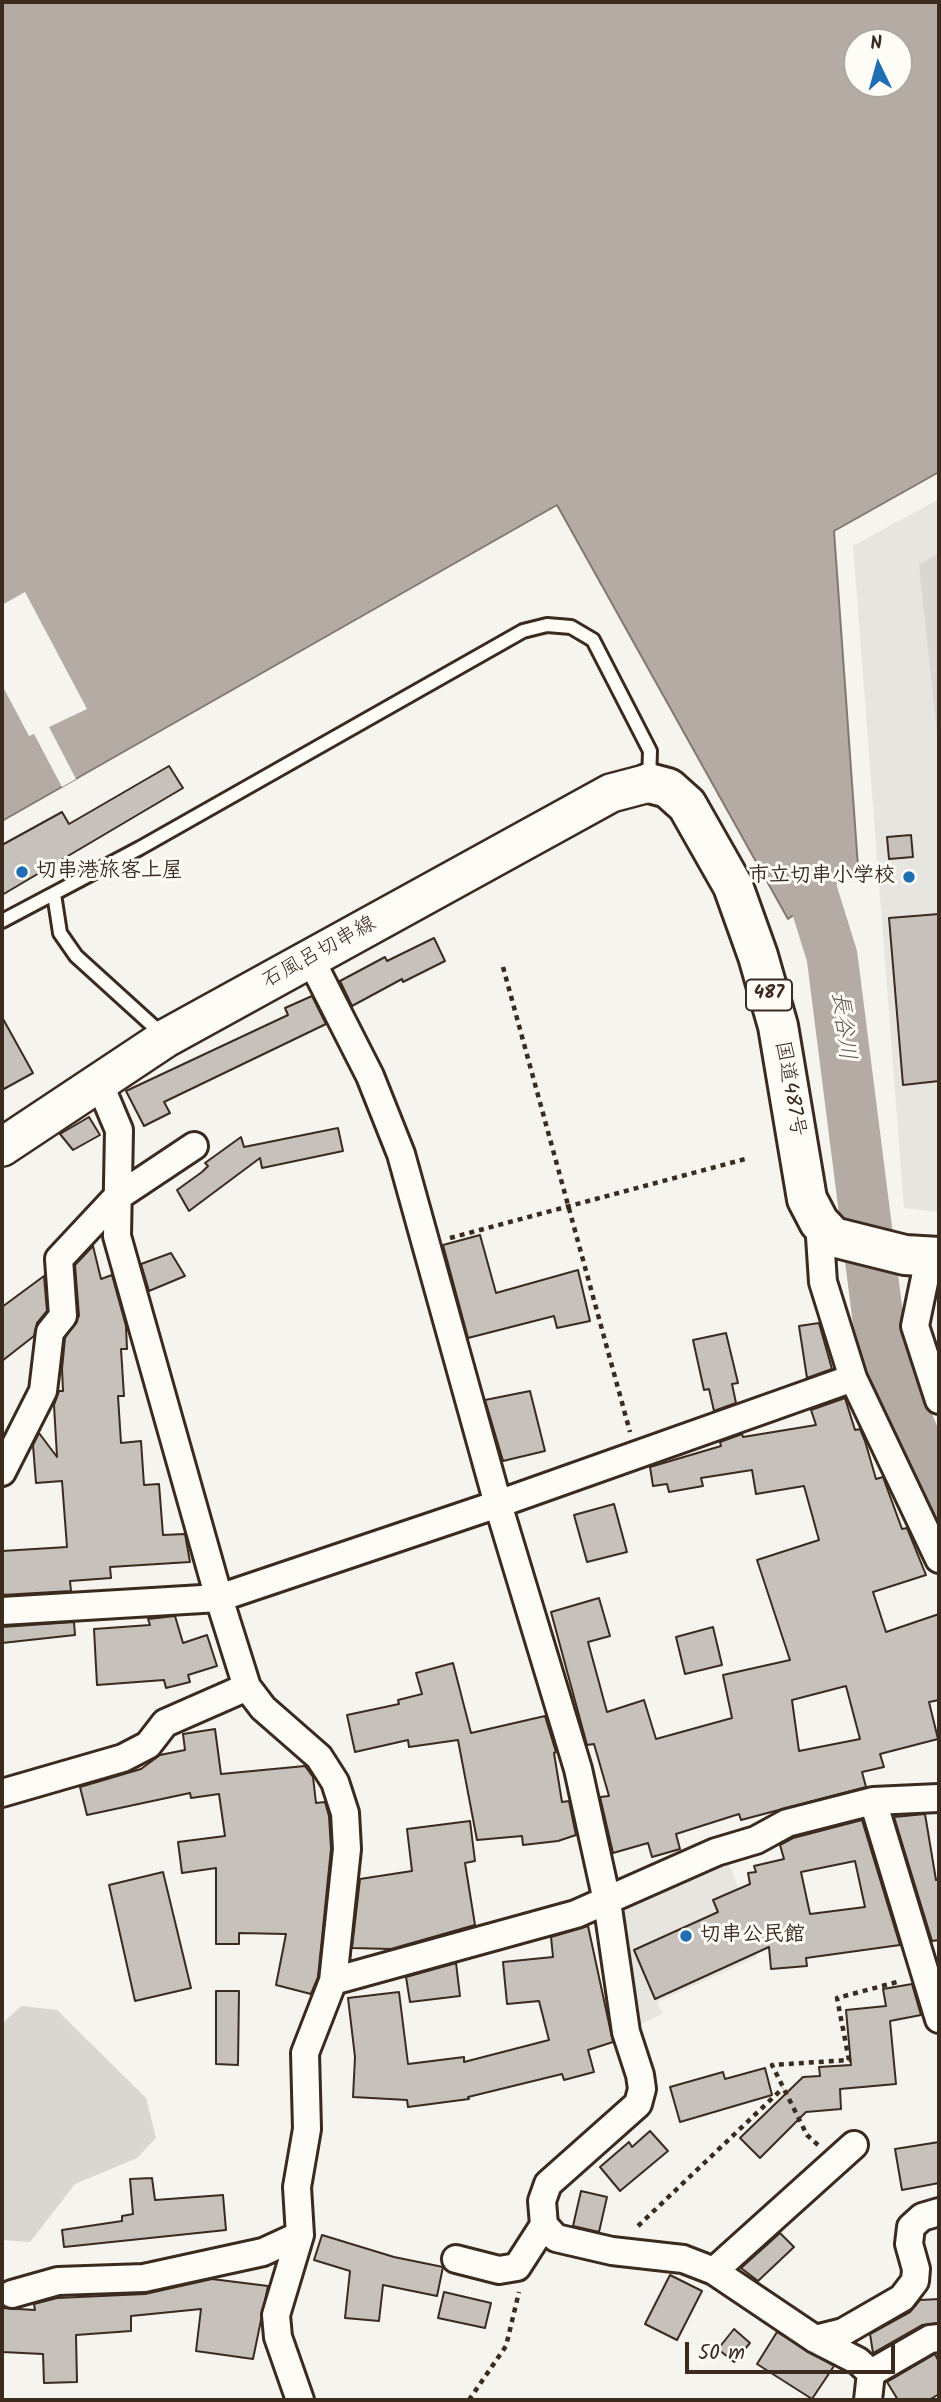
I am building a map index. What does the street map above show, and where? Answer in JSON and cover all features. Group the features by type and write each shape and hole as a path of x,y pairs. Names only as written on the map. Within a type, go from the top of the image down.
{"highway":[{"name":"国道487号","path":"649,783 668,788 687,805 733,886 758,956 778,1026 807,1199 826,1229"},
{"path":"826,1229 924,1257"}],"main road":[{"name":"石風呂切串線","path":"2,1147 98,1080 166,1038 611,793 649,783"}],"street":[{"path":"311,960 370,1076 401,1154 498,1504 578,1769 607,1901 626,2032 642,2090 638,2104 548,2183 542,2201 544,2225 517,2267 499,2270 456,2259"},
{"path":"98,1080 119,1130 117,1236 219,1598 247,1687 263,1708 319,1757 335,1782 345,1813 347,1849 334,1981 304,2053 307,2129 297,2187 300,2235 276,2315 278,2337 300,2400"},
{"path":"2,1472 43,1391 50,1332 64,1316 59,1259 116,1198 194,1146"},
{"path":"826,1229 823,1282 853,1378 939,1559"},
{"path":"924,1257 915,1326 939,1400"},
{"path":"2,1611 219,1598 498,1504 853,1378"},
{"path":"2,1793 123,1758 148,1745 165,1723 247,1687"},
{"path":"334,1981 576,1914 716,1852 756,1840 787,1824 873,1801 939,1798"},
{"path":"873,1801 939,2019"},
{"path":"714,2271 845,2153"},
{"path":"815,2339 843,2332 902,2298 915,2281 916,2269 909,2244 911,2227 922,2217 939,2212"},
{"path":"544,2225 556,2238 612,2251 683,2259 714,2271 815,2339 858,2361 871,2373"},
{"path":"12,2294 58,2281 144,2278 263,2252 300,2235"},
{"path":"871,2373 930,2339 939,2338"},
{"path":"868,2400 871,2373"}],"lane":[{"path":"2,921 523,631 547,625 571,627 593,640 650,751 649,783"},
{"path":"54,894 60,933 76,956 166,1038"}],"path":[{"path":"503,967 636,1455"},
{"path":"425,1244 749,1158"},
{"path":"845,2153 807,2135 772,2066 849,2060 837,1998 926,1975"},
{"path":"612,2251 783,2088"},
{"path":"469,2400 506,2346 519,2293 517,2267"}],"shaded area":[{"path":"2,2 939,2 939,472 834,531 858,867 788,919 557,505 2,821"},
{"name":"市立切串小学校","path":"939,499 939,1212 904,1208 853,546"},
{"path":"939,553 939,751 919,565"},
{"name":"切串公民館","path":"727,1859 749,1915 757,1957 657,2002 663,2013 642,2024 630,2024 616,1908"},
{"path":"21,2006 57,2010 146,2098 156,2138 137,2158 75,2184 30,2242 2,2240 2,2024"}],"pier":[{"path":"25,592 87,709 49,727 76,779 62,787 34,734 29,736 2,685 2,605"}],"building":[{"path":"169,766 183,788 2,895 2,845 62,812 69,824"},
{"path":"911,835 913,857 889,859 887,837"},
{"path":"939,914 939,1081 903,1085 889,918"},
{"path":"434,938 445,961 403,982 402,979 352,1006 340,981 385,957 387,961"},
{"path":"312,996 326,1024 164,1102 170,1113 144,1126 126,1091 288,1015 285,1008"},
{"path":"2,1017 33,1073 2,1090"},
{"path":"89,1117 100,1135 73,1150 60,1134"},
{"path":"338,1128 343,1151 262,1168 260,1158 189,1211 177,1190 202,1172 208,1166 205,1163 241,1137 244,1147"},
{"path":"480,1235 496,1293 578,1270 590,1321 557,1328 554,1316 468,1338 443,1245"},
{"path":"93,1246 101,1279 112,1275 126,1326 127,1349 121,1349 124,1396 118,1396 121,1443 141,1441 144,1485 159,1484 163,1535 185,1534 190,1562 110,1567 111,1578 70,1581 71,1591 2,1595 2,1551 67,1547 62,1481 36,1483 33,1445 39,1433 57,1457 54,1405 59,1391 63,1391 65,1338 79,1316 75,1265"},
{"path":"171,1253 185,1276 149,1291 141,1264"},
{"path":"44,1276 47,1311 37,1323 34,1336 2,1361 2,1307"},
{"path":"819,1323 832,1369 807,1378 799,1326"},
{"path":"726,1333 738,1383 732,1384 736,1403 714,1411 709,1389 704,1390 693,1340"},
{"path":"530,1391 545,1451 503,1461 485,1400"},
{"path":"845,1398 855,1430 860,1429 865,1441 876,1479 883,1477 902,1529 907,1528 926,1575 873,1592 886,1632 939,1614 939,1700 929,1702 938,1739 880,1754 884,1767 862,1772 866,1787 741,1820 739,1814 676,1834 680,1849 652,1857 648,1843 613,1853 600,1797 609,1796 594,1744 587,1745 551,1612 599,1598 610,1636 588,1642 607,1712 644,1700 656,1739 732,1718 723,1675 790,1660 757,1560 819,1540 804,1486 756,1494 752,1470 701,1478 703,1486 669,1492 667,1484 653,1486 650,1467 721,1446 720,1442 742,1434 743,1437 816,1425 811,1410","holes":["846,1686 860,1739 799,1751 792,1700"]},
{"path":"614,1504 627,1552 587,1562 574,1515"},
{"path":"175,1616 183,1643 207,1635 217,1666 188,1675 190,1682 166,1688 164,1680 97,1685 94,1629 150,1625 148,1619"},
{"path":"74,1622 75,1635 2,1643 2,1627"},
{"path":"713,1627 722,1665 685,1674 676,1637"},
{"path":"453,1663 471,1733 545,1716 556,1752 554,1753 562,1802 569,1801 576,1835 558,1841 523,1845 522,1836 477,1840 458,1740 409,1747 408,1740 355,1752 347,1715 399,1704 398,1700 422,1694 416,1673"},
{"path":"215,1729 221,1774 305,1766 313,1777 316,1803 325,1802 329,1816 331,1849 318,1977 311,1994 276,1985 286,1934 239,1933 239,1944 216,1944 216,1868 182,1873 178,1842 225,1836 219,1794 191,1798 190,1793 87,1815 80,1787 141,1769 160,1755 185,1750 183,1734"},
{"path":"925,1814 936,1880 939,1879 939,1940 932,1941 894,1817"},
{"path":"862,1820 900,1945 806,1958 807,1966 771,1969 769,1947 655,1999 634,1950 718,1912 713,1900 750,1884 748,1873 756,1872 754,1866 784,1859 780,1845 793,1838","holes":["855,1861 865,1907 810,1914 801,1872"]},
{"path":"470,1821 475,1861 465,1863 475,1925 391,1949 352,1948 360,1879 412,1871 407,1829"},
{"path":"163,1872 191,1988 135,2001 109,1885"},
{"path":"588,1926 613,2042 588,2050 594,2072 564,2080 562,2074 468,2097 469,2099 408,2107 407,2100 353,2097 355,2057 348,1998 399,1992 408,2064 464,2057 464,2062 549,2040 539,2001 507,2004 503,1962 553,1957 551,1937"},
{"path":"456,1963 460,1996 410,2002 406,1977"},
{"path":"912,1984 921,2015 890,2021 896,2084 840,2089 841,2109 806,2112 760,2158 740,2138 803,2077 820,2076 819,2067 851,2065 846,2010 886,2006 883,1989"},
{"path":"216,1991 239,1991 238,2065 216,2064"},
{"path":"765,2068 772,2095 680,2122 670,2087 723,2072 725,2079"},
{"path":"650,2131 668,2151 620,2191 600,2167 629,2142 632,2147"},
{"path":"939,2142 939,2183 902,2190 895,2149"},
{"path":"152,2178 155,2200 223,2195 226,2230 64,2247 62,2230 122,2221 122,2216 133,2214 130,2179"},
{"path":"581,2191 607,2197 599,2232 573,2226"},
{"path":"780,2233 794,2247 758,2281 741,2268"},
{"path":"322,2235 394,2257 443,2267 437,2296 383,2285 379,2321 345,2318 350,2271 314,2260"},
{"path":"670,2275 702,2291 677,2340 645,2324"},
{"path":"212,2279 268,2286 253,2359 196,2351 201,2309 131,2316 131,2331 76,2335 77,2382 44,2383 43,2354 2,2352 2,2308 35,2310 34,2304 57,2298 145,2294"},
{"path":"444,2292 491,2303 485,2328 438,2318"},
{"path":"939,2299 939,2323 922,2325 873,2353 870,2334 910,2312 920,2300"},
{"path":"734,2329 750,2343 734,2362 718,2349"},
{"path":"777,2332 834,2366 812,2399 757,2364"},
{"path":"935,2354 939,2362 939,2394 929,2400 898,2400 887,2382"}],"waterway":[{"name":"長谷川","path":"793,831 832,956 878,1319 900,1404 939,1495"}],"place":[{"name":"切串港旅客上屋","path":"22,872"},
{"name":"市立切串小学校","path":"909,877"},
{"name":"切串公民館","path":"686,1936"}]}
